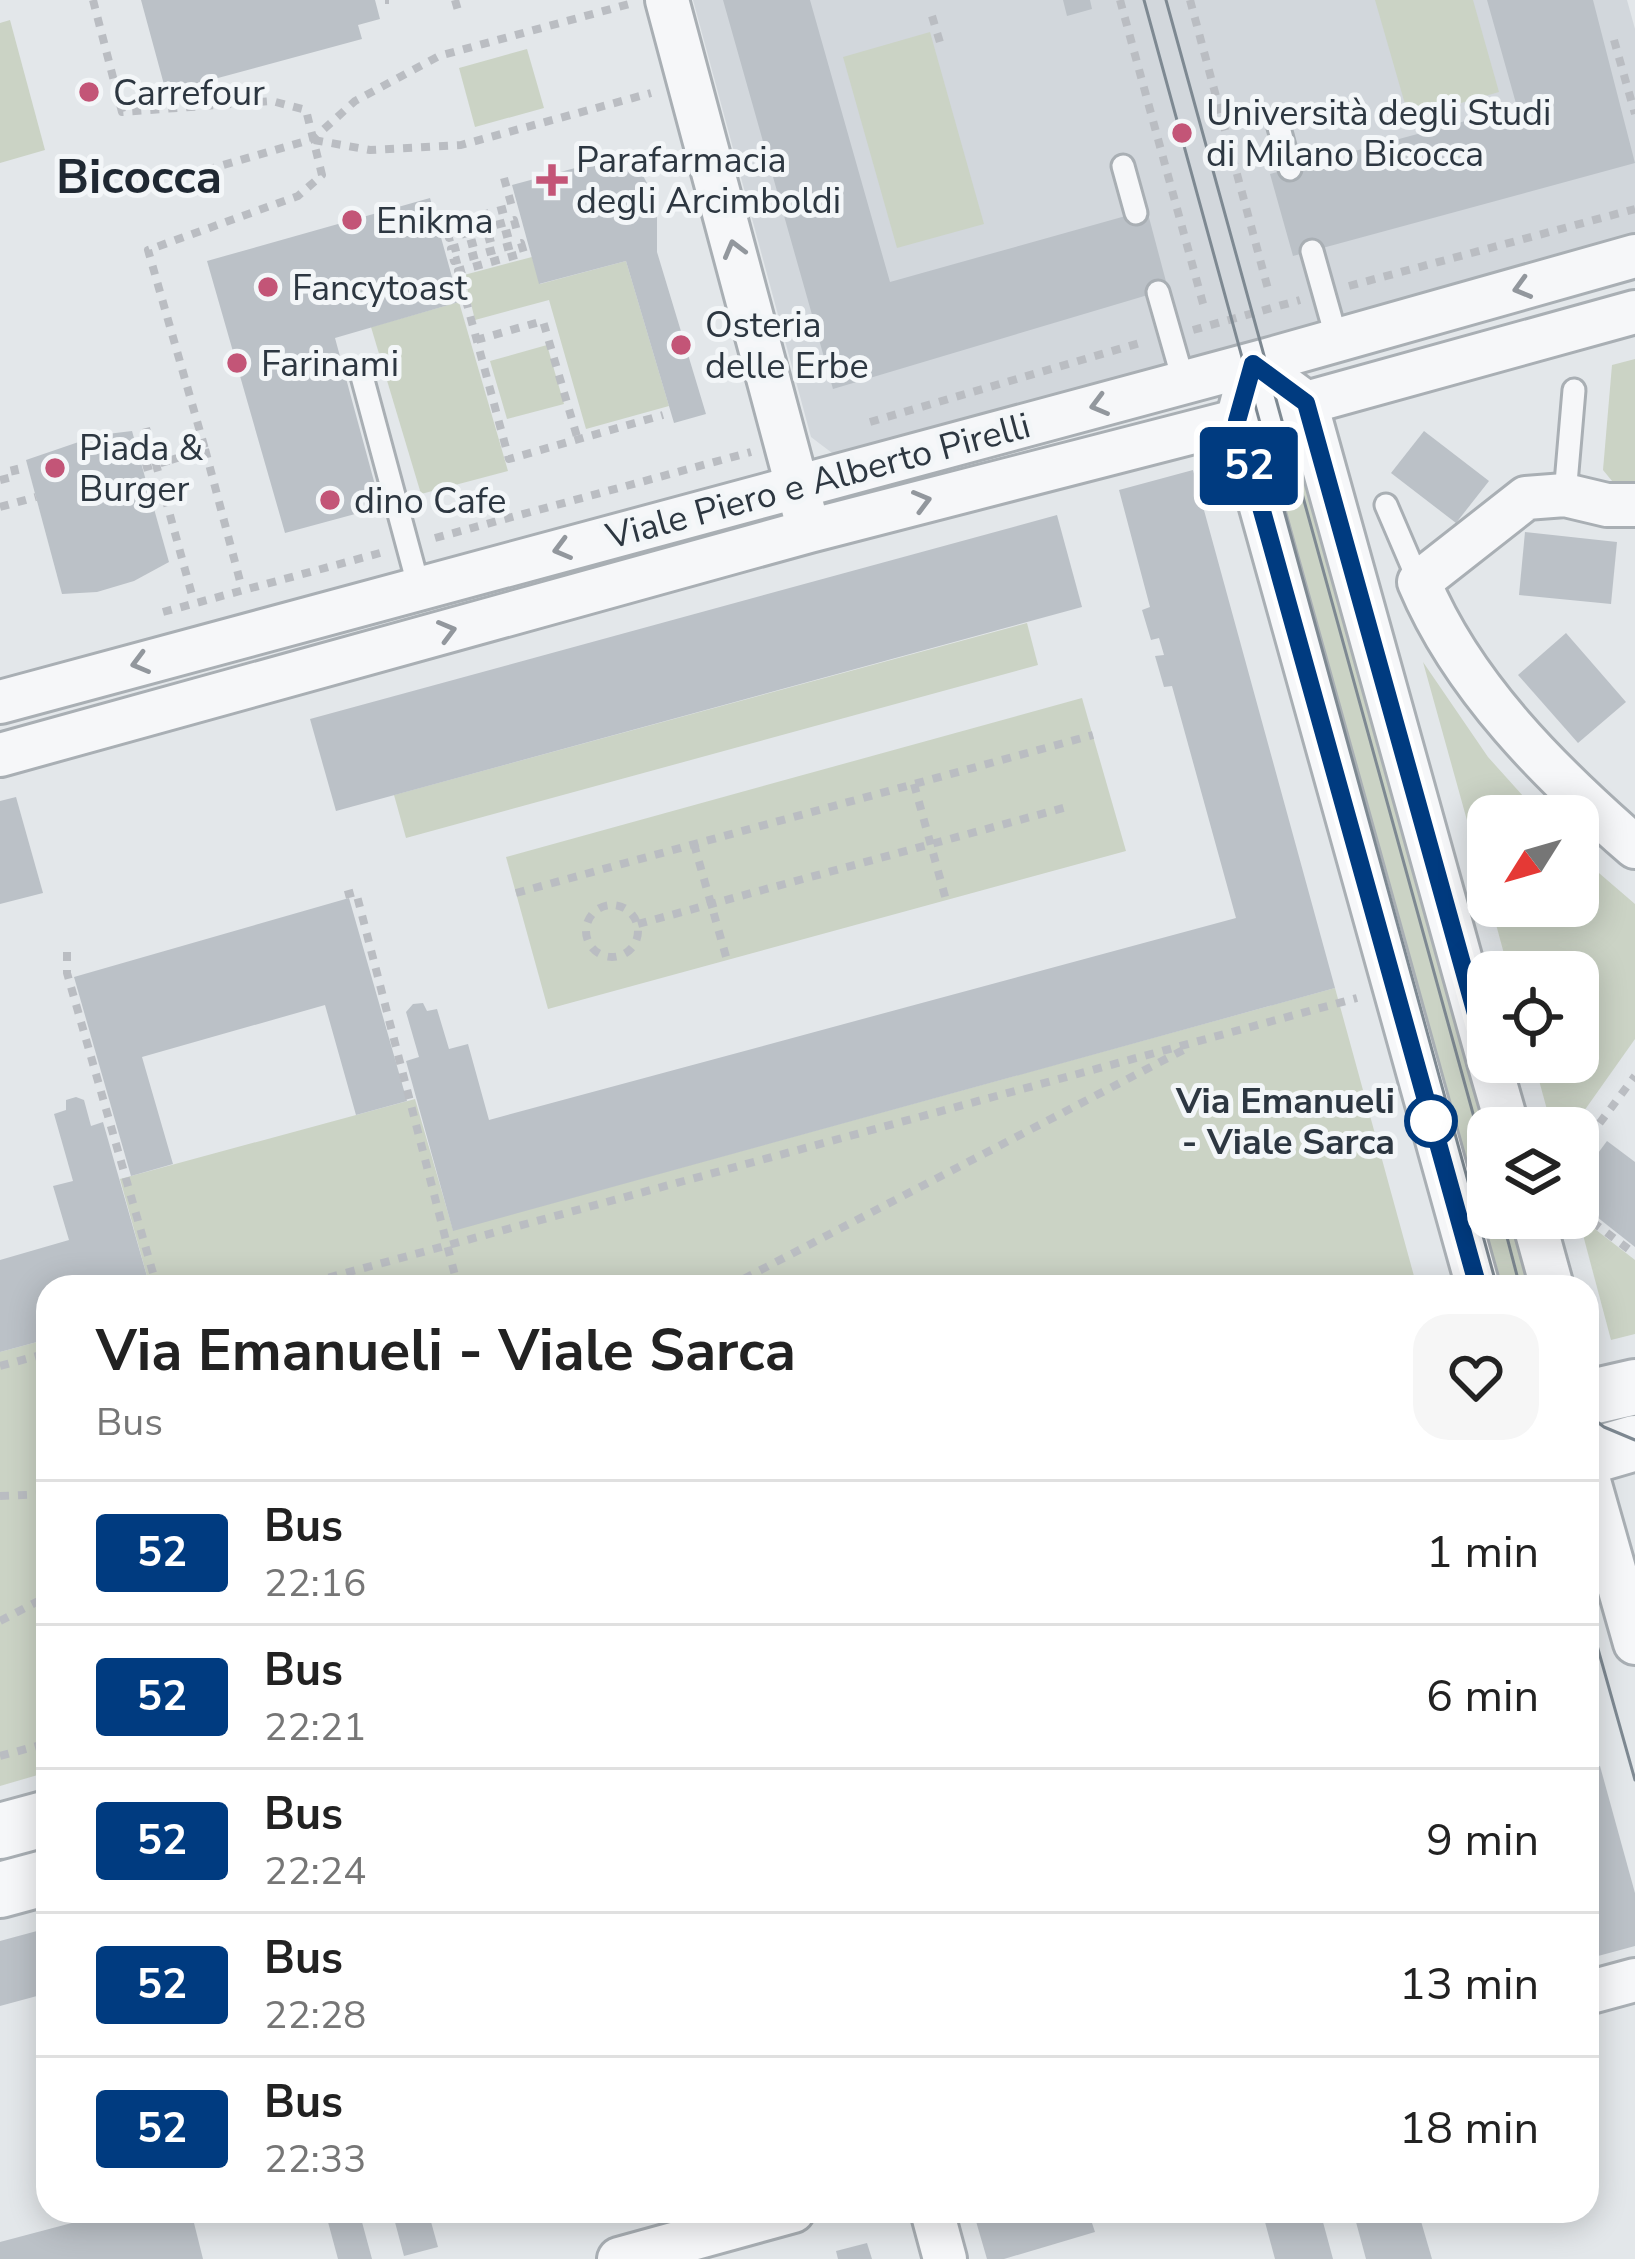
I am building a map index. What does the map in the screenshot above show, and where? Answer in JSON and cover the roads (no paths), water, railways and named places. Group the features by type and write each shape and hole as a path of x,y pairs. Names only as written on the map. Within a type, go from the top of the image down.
{"street":[{"path":"648,2 808,531"},
{"name":"Viale Piero e Alberto Pirelli","path":"0,702 1253,364 1635,256"},
{"name":"Viale Piero e Alberto Pirelli","path":"0,754 808,531 1306,403 1635,312"},
{"path":"1467,981 1306,403 1253,364 1237,421 1475,1275"},
{"path":"1635,505 1607,505 1565,495 1526,498 1419,582 1433,616 1506,719 1562,780 1635,847"},
{"path":"1539,1239 1549,1275"},
{"path":"1599,1395 1635,1387"},
{"path":"1599,1454 1635,1443"},
{"path":"1599,1461 1635,1469"},
{"path":"1599,1516 1635,1643"},
{"path":"0,1831 36,1821"},
{"path":"0,1890 36,1880"},
{"path":"1599,1990 1635,1980"},
{"path":"620,2259 750,2223"},
{"path":"935,2223 945,2259"}],"lane":[{"path":"1277,120 1291,169"},
{"path":"1123,166 1136,213"},
{"path":"1312,251 1337,340"},
{"path":"1158,292 1184,382"},
{"path":"360,369 419,588"},
{"path":"1565,495 1574,391"},
{"path":"1386,505 1419,582"}],"tram line":[{"path":"1144,0 1494,1275"},
{"path":"1166,0 1471,1107"},
{"path":"1507,1239 1517,1275"},
{"path":"1599,1423 1635,1440"},
{"path":"1599,1652 1635,1780"}],"place":[{"name":"Carrefour","path":"89,92"},
{"name":"Università degli Studi di Milano Bicocca","path":"1182,133"},
{"name":"Parafarmacia degli Arcimboldi","path":"552,180"},
{"name":"Enikma","path":"352,220"},
{"name":"Fancytoast","path":"268,287"},
{"name":"Osteria delle Erbe","path":"681,345"},
{"name":"Farinami","path":"237,363"},
{"name":"Piada & Burger","path":"55,468"},
{"name":"dino Cafe","path":"330,500"},
{"name":"Via Emanueli - Viale Sarca","path":"1431,1121"}],"district":[{"name":"Bicocca","path":"139,176"}]}
